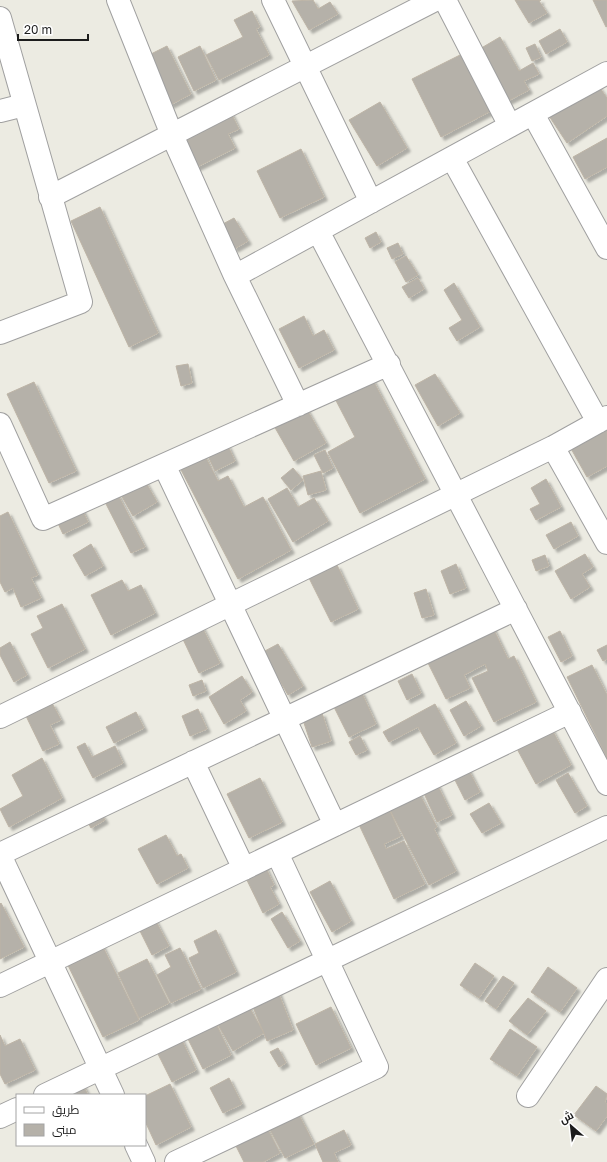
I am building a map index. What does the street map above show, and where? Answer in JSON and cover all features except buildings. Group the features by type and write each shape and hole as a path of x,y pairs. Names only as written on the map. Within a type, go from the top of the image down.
{"street":[{"path":"118,0 172,135 235,276 298,405"},
{"path":"273,0 304,67 371,202"},
{"path":"50,197 435,0"},
{"path":"445,0 510,126"},
{"path":"0,18 81,302 0,333"},
{"path":"235,276 607,73"},
{"path":"0,111 24,105"},
{"path":"533,114 607,248"},
{"path":"0,717 456,494 602,420 452,158"},
{"path":"318,231 389,364 607,784"},
{"path":"0,424 43,519 389,364"},
{"path":"553,446 607,543"},
{"path":"164,465 336,825"},
{"path":"113,1094 0,855 516,609"},
{"path":"0,986 570,712"},
{"path":"193,762 244,869"},
{"path":"47,1094 607,827"},
{"path":"176,1162 377,1067 277,853"},
{"path":"528,1096 607,979"},
{"path":"0,1117 16,1109"},
{"path":"136,1146 144,1162"}]}
